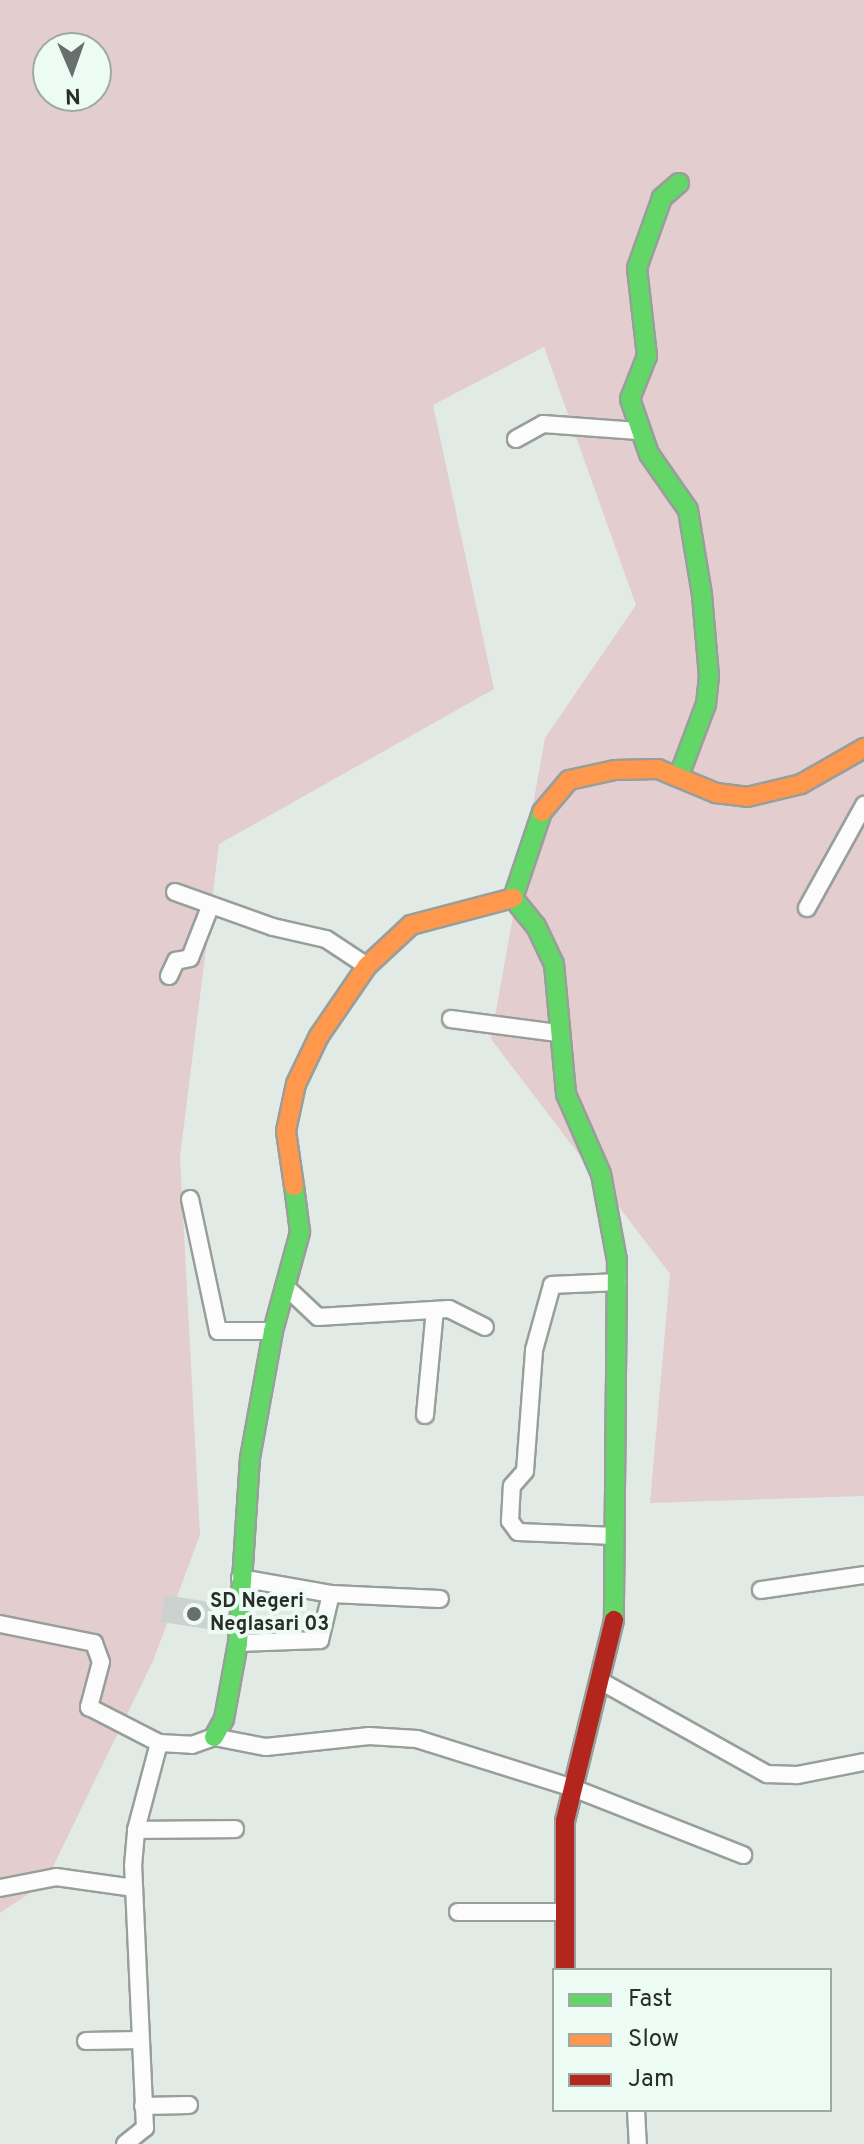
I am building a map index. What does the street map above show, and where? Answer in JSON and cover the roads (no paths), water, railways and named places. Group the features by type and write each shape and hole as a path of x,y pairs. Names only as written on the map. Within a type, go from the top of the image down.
{"street":[{"path":"679,183 662,198 637,268 647,336 646,365 630,399 638,431 688,510 702,595 709,676 706,704 679,776"},
{"path":"516,439 543,424 638,431"},
{"path":"513,898 541,810 559,784 632,768 679,776 730,796 764,795 801,784 864,748"},
{"path":"807,908 864,805"},
{"path":"175,892 210,907 326,939 367,966"},
{"path":"214,1737 224,1719 238,1643 247,1477 273,1331 301,1214 286,1131 290,1103 310,1051 367,966 422,918 513,898"},
{"path":"513,898 536,926 554,964 557,1033 570,1108 608,1200 618,1282 614,1637 604,1683 573,1788 563,1851 565,1968"},
{"path":"169,976 176,961 190,958 210,907"},
{"path":"451,1019 557,1033"},
{"path":"190,1199 218,1331 273,1331"},
{"path":"615,1536 518,1532 510,1521 512,1486 525,1471 534,1350 552,1285 618,1282"},
{"path":"285,1286 312,1313 325,1318 459,1311 485,1327"},
{"path":"425,1415 435,1310"},
{"path":"761,1590 864,1575"},
{"path":"240,1578 331,1594 440,1599"},
{"path":"238,1643 320,1640 331,1594"},
{"path":"0,1624 94,1643 101,1662 89,1707 159,1743 192,1745 214,1737 266,1747 369,1736 417,1739 573,1788 743,1855"},
{"path":"604,1683 767,1774 797,1775 864,1762"},
{"path":"125,2144 145,2128 134,1888 136,1830 159,1743"},
{"path":"136,1830 235,1829"},
{"path":"0,1888 56,1877 134,1888"},
{"path":"458,1912 565,1912"},
{"path":"86,2041 140,2040"},
{"path":"143,2106 189,2105"},
{"path":"636,2112 638,2144"}],"place":[{"name":"SD Negeri Neglasari 03","path":"194,1614"}]}
